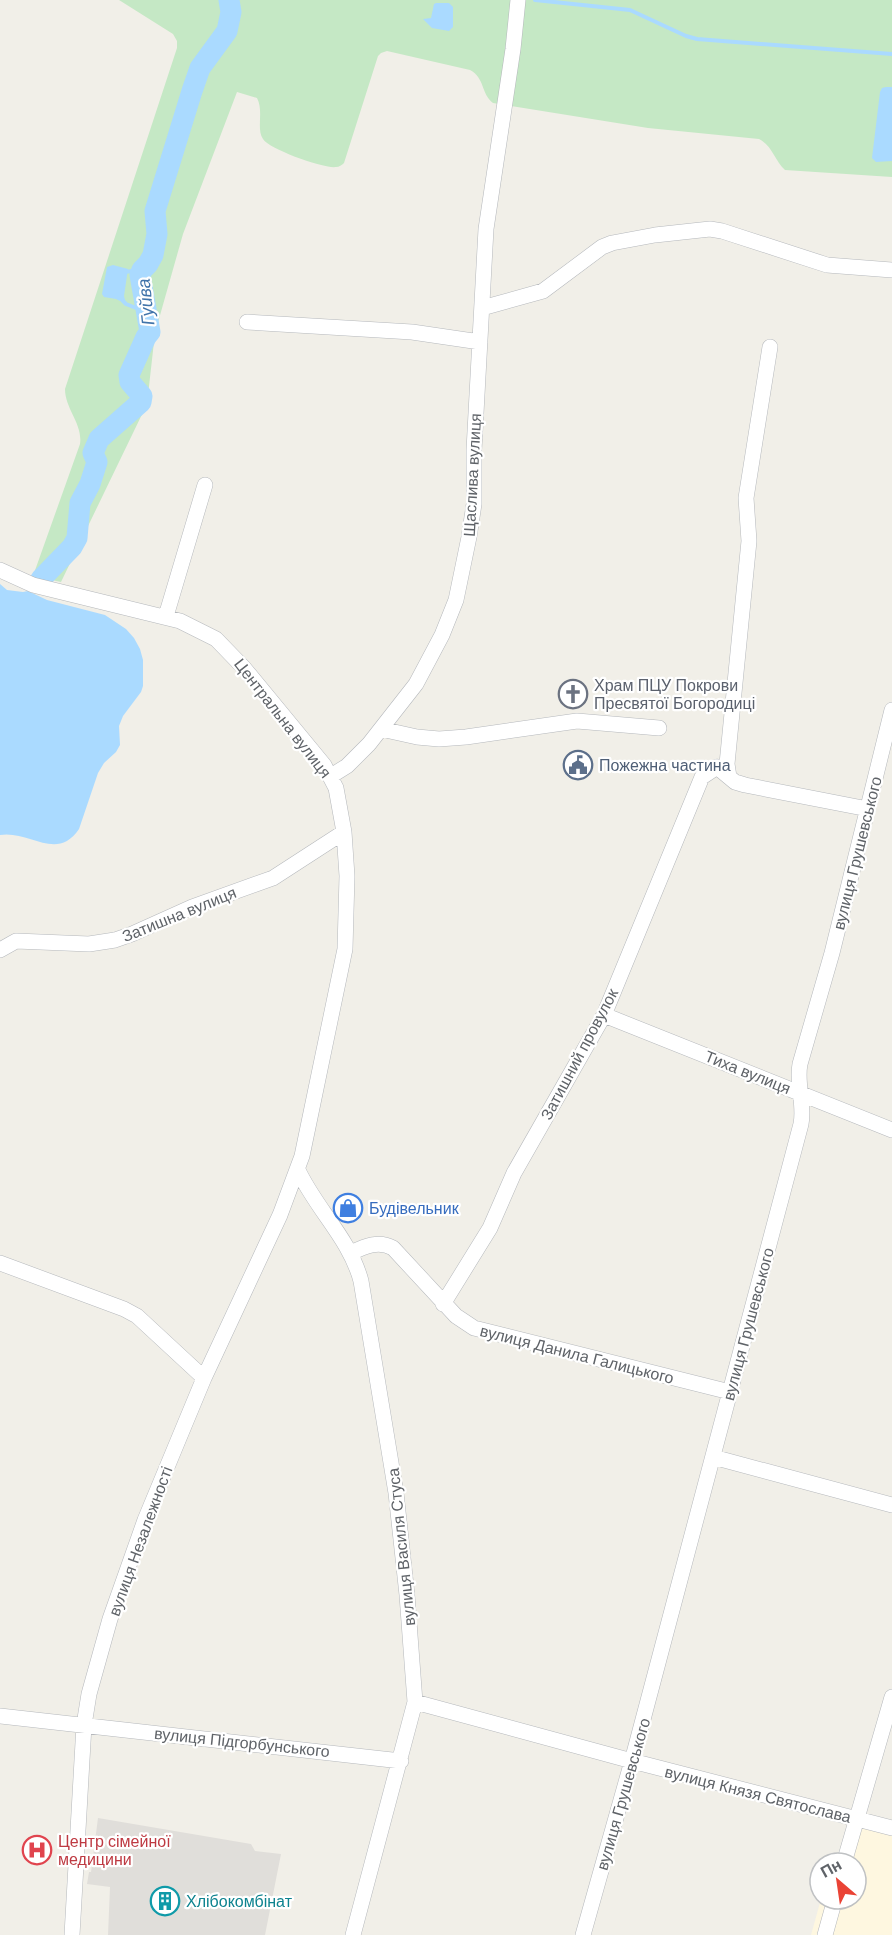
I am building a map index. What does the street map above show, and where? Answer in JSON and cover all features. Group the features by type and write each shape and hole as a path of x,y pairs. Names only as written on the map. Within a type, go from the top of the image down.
{"street":[{"name":"Щаслива вулиця","path":"331,776 347,766 381,729 416,684 442,635 456,600 470,537 474,504 474,450 486,229 513,49 518,0"},
{"path":"482,308 543,291 602,247 612,243 699,230 722,231 827,265 892,270"},
{"path":"247,322 412,332 480,342"},
{"path":"770,346 746,498 749,542 727,764 729,777 745,785 868,809"},
{"path":"166,616 205,485"},
{"name":"Центральна вулиця","path":"0,570 33,585 166,616 206,633 227,649 331,776 339,802 344,832 347,876 345,949 306,1142 298,1170"},
{"name":"вулиця Грушевського","path":"583,1935 632,1761 801,1124 800,1064 832,953 892,710"},
{"path":"381,729 439,739 577,721 659,728"},
{"name":"Затишний провулок","path":"443,1304 490,1228 514,1173 604,1015 702,777 717,767 729,777"},
{"name":"Затишна вулиця","path":"0,950 16,941 89,944 115,940 192,907 273,878 344,832"},
{"name":"Тиха вулиця","path":"604,1015 892,1130"},
{"name":"вулиця Василя Стуса","path":"298,1170 312,1197 351,1253 359,1274 367,1309 396,1492 415,1702 353,1935"},
{"name":"вулиця Незалежності","path":"72,1935 84,1725 97,1664 153,1498 204,1378 280,1215 298,1170"},
{"name":"вулиця Данила Галицького","path":"351,1253 364,1247 385,1244 400,1254 456,1317 474,1328 730,1392"},
{"path":"0,1263 136,1316 204,1378"},
{"path":"713,1456 892,1505"},
{"path":"847,1851 892,1697"},
{"name":"вулиця Князя Святослава","path":"415,1702 892,1828"},
{"name":"вулиця Підгорбунського","path":"0,1716 401,1761"},
{"path":"825,1935 832,1911"}],"shaded area":[{"path":"98,1818 251,1844 255,1851 281,1854 265,1935 108,1935 110,1887 87,1884 89,1872 91,1872"},
{"path":"856,1819 892,1828 892,1935 811,1935 818,1911 868,1911 868,1851 847,1851"}],"green space":[{"path":"119,0 892,0 892,177 785,170 767,145 759,139 648,128 493,103 486,95 478,77 470,70 387,51 378,56 344,163 338,167 330,167 297,157 267,143 261,135 260,108 257,98 237,92 183,234 155,333 147,404 61,582 33,576 80,444 79,430 65,389 177,48 177,41 173,34"}],"water":[{"path":"436,3 449,3 453,7 453,27 449,31 432,28 423,19 431,18"},
{"path":"886,87 892,87 892,161 876,162 872,158 880,92"},
{"path":"113,265 128,269 124,296 126,304 104,297 102,294 107,267"},
{"path":"0,584 7,590 28,591 47,600 105,615 126,629 134,638 143,660 143,686 119,726 120,745 98,773 79,829 70,839 61,843 52,844 11,835 0,835"}],"waterway":[{"name":"Гуйва","path":"41,579 72,547 77,538 80,503 90,484 97,462 93,453 99,439 141,402 142,396 130,382 129,375 150,332 140,275 153,255 157,234 155,211 200,68 227,31 231,12 229,0"},
{"path":"535,0 630,10 697,39 892,54"},
{"path":"124,272 142,270"},
{"path":"123,301 136,308 143,305"}],"place":[{"name":"Храм ПЦУ Покрови Пресвятої Богородиці","path":"573,694"},
{"name":"Пожежна частина","path":"578,765"},
{"name":"Будівельник","path":"348,1208"},
{"name":"Центр сімейної медицини","path":"37,1850"},
{"name":"Хлібокомбінат","path":"165,1901"}]}
